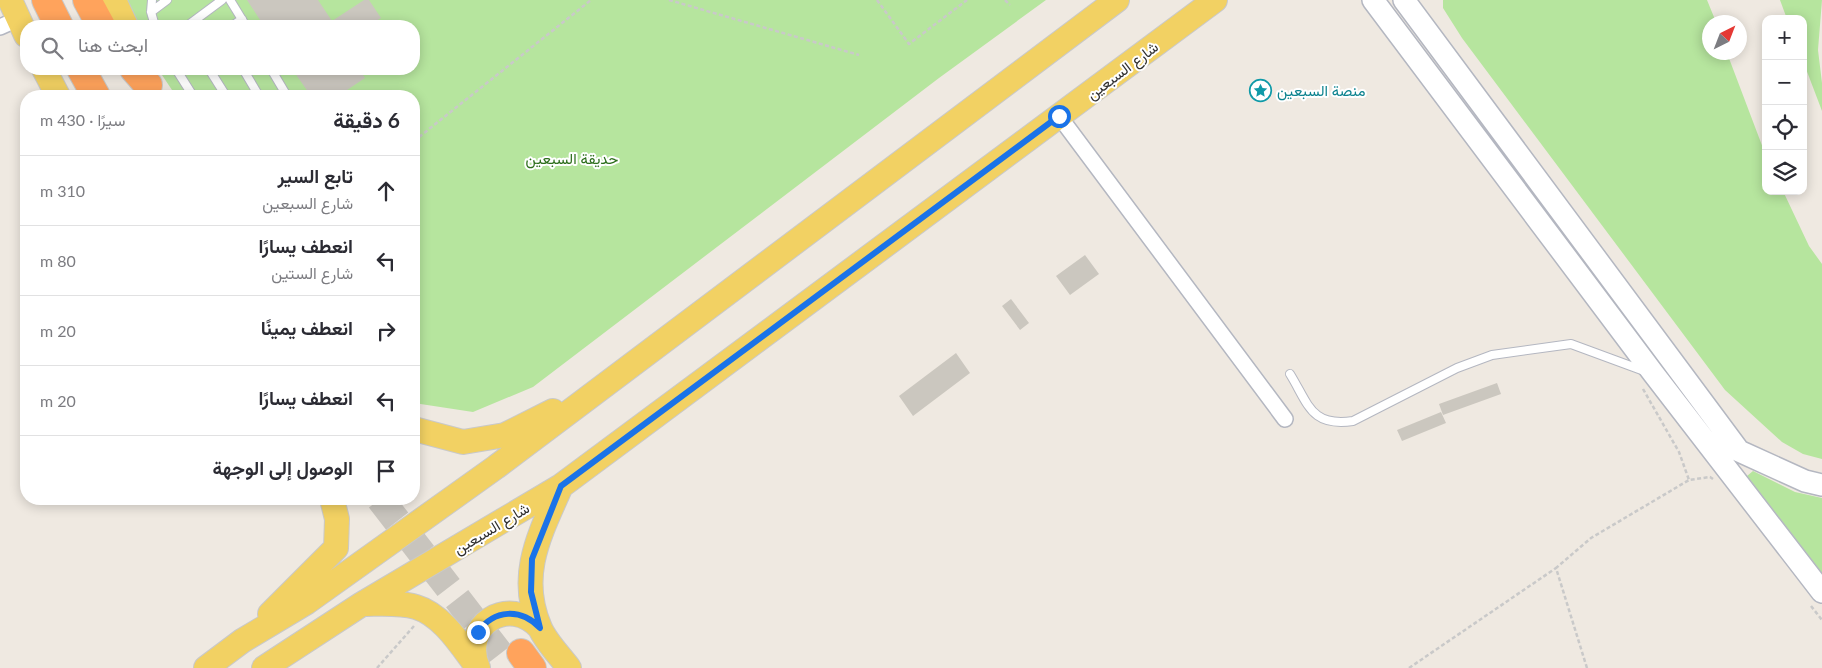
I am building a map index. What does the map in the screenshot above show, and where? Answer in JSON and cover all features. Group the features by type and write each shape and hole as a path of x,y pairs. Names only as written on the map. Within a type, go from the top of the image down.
{"highway":[{"path":"46,0 56,20"},
{"path":"66,0 76,20"},
{"path":"87,0 98,20"},
{"path":"66,75 74,90"},
{"path":"85,75 93,90"},
{"path":"103,75 111,90"}],"main road":[{"path":"114,0 123,20"},
{"path":"206,668 242,641 308,602 606,385 1117,0"},
{"name":"شارع السبعين","path":"264,668 362,604 561,486 1215,0"},
{"path":"47,75 55,90"},
{"path":"420,431 462,442 505,435 606,385"},
{"path":"540,628 531,592 532,559 561,486"},
{"path":"242,641 336,548 338,519 334,505"},
{"path":"362,604 408,606 426,612 440,622 478,668"},
{"path":"478,668 475,659 475,641 484,625 490,619 499,615 517,614 534,622 540,628 569,668"}],"street":[{"path":"1373,0 1645,371 1726,465 1822,485"},
{"path":"1404,0 1671,361 1726,465 1816,599"},
{"path":"1059,116 1285,419"},
{"path":"1645,371 1671,361"}],"lane":[{"path":"152,0 151,12 154,20"},
{"path":"151,12 167,0"},
{"path":"195,20 222,0"},
{"path":"230,0 242,20"},
{"path":"180,75 189,90"},
{"path":"213,75 222,90"},
{"path":"247,75 255,90"},
{"path":"275,75 283,90"},
{"path":"1290,374 1316,417 1334,424 1353,421 1457,368 1492,355 1571,344 1645,371"}],"path":[{"path":"420,136 591,0"},
{"path":"669,0 858,55"},
{"path":"877,0 909,44 968,0"},
{"path":"1005,0 1010,5"},
{"path":"1645,371 1643,390 1679,452 1689,480"},
{"path":"1409,668 1556,568 1592,538 1689,480 1710,477 1726,465"},
{"path":"1556,568 1587,668"},
{"path":"1816,599 1822,620"},
{"path":"377,668 426,612"}],"green space":[{"name":"حديقة السبعين","path":"127,0 1046,0 939,78 533,387 473,412 420,404 420,90 172,90 162,75 420,75 420,20 136,20"},
{"path":"1443,0 1707,0 1713,15 1702,15 1702,60 1730,60 1762,145 1762,195 1785,195 1809,246 1822,264 1822,459 1803,454 1782,442 1725,390 1462,38 1443,8"},
{"path":"1780,0 1822,0 1818,50 1822,83 1822,111 1807,72 1807,15 1786,15"},
{"path":"1753,471 1795,492 1822,498 1822,573 1747,476"}],"building":[{"path":"247,0 318,0 331,20 260,20"},
{"path":"364,0 369,0 381,18 378,20 334,20"},
{"path":"296,75 363,75 365,78 347,90 307,90"},
{"path":"1085,255 1099,274 1070,295 1056,276"},
{"path":"1011,299 1029,323 1020,330 1002,306"},
{"path":"956,353 970,373 913,416 899,396"},
{"path":"1497,383 1501,394 1443,415 1439,404"},
{"path":"1441,412 1446,423 1402,441 1397,430"}],"tunnel":[{"path":"385,505 507,663"}],"place":[{"name":"منصة السبعين","path":"1261,90"}],"route":[{"path":"478,632 490,619 508,613 526,617 540,628 531,592 530,570 534,548 561,486 1059,116"}]}
